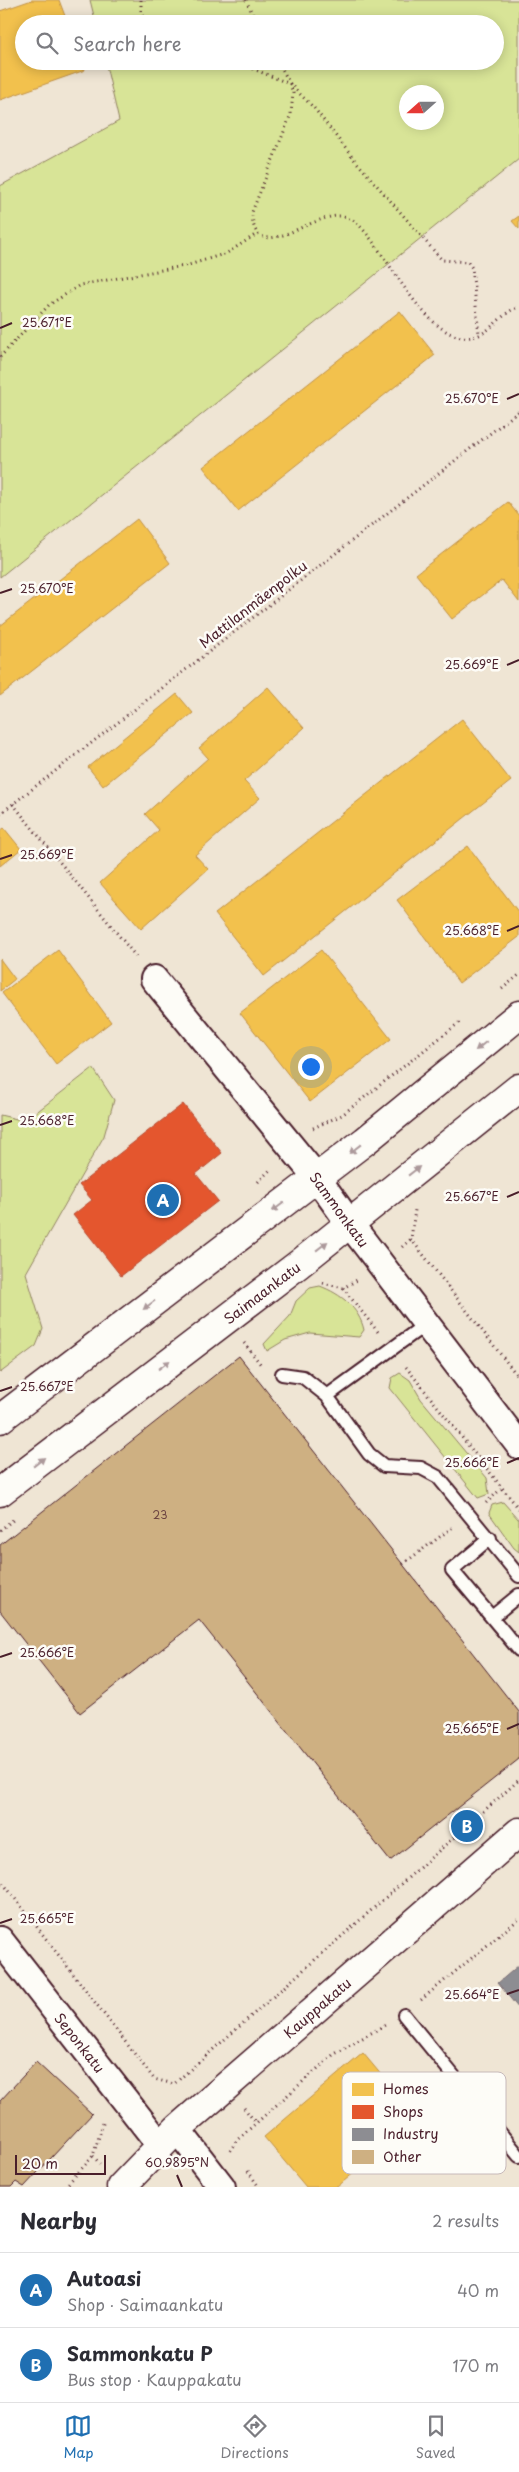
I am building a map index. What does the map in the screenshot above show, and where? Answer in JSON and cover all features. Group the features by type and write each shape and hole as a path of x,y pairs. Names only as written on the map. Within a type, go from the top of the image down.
{"main road":[{"path":"0,1419 317,1178 519,1015"},
{"name":"Saimaankatu","path":"0,1492 350,1224 519,1088"},
{"name":"Kauppakatu","path":"121,2187 169,2137 519,1832"}],"street":[{"name":"Sammonkatu","path":"154,979 317,1178 519,1445"},
{"name":"Seponkatu","path":"0,1940 169,2137 219,2182"}],"lane":[{"path":"327,1396 426,1324"},
{"path":"282,1374 303,1377 327,1396 369,1454 384,1466 421,1468 438,1477 490,1538 519,1576"},
{"path":"490,1538 452,1570 519,1650"},
{"path":"492,1617 519,1595"},
{"path":"404,2015 450,2072"},
{"path":"506,2140 519,2156"}],"path":[{"path":"141,0 141,12 143,15"},
{"path":"246,0 253,15"},
{"path":"256,70 290,84 314,108 353,158 442,260 468,262 472,268 479,335"},
{"path":"283,70 293,94 291,114 252,212 252,227 257,234 270,238 282,237 323,218 338,215 353,220 376,247 406,290 440,328 457,336 479,335 519,307"},
{"path":"0,357 49,304 80,285 189,265 227,253 257,234"},
{"name":"Mattilanmäenpolku","path":"0,814 519,411"},
{"path":"14,804 154,979"},
{"path":"496,994 519,975"},
{"path":"251,1190 292,1147 315,1127 342,1115 465,1018"},
{"path":"411,1239 519,1378"},
{"path":"343,1288 519,1509"},
{"path":"241,1339 265,1370 282,1374"},
{"path":"0,1879 154,2079 174,2084 519,1780"},
{"path":"219,2182 237,2140 333,2055 404,2015 519,1920"},
{"path":"65,2187 92,2156 105,2116"}],"green space":[{"path":"90,0 519,0 519,159 0,577 0,186 119,121 107,70 504,70 504,15 94,15"},
{"path":"93,1068 114,1100 104,1136 26,1273 43,1329 36,1346 0,1373 0,1115 25,1121"},
{"path":"320,1286 342,1298 358,1315 364,1330 359,1337 310,1333 285,1340 267,1351 264,1344 290,1316 296,1301 310,1288"},
{"path":"400,1373 410,1380 421,1399 487,1478 489,1494 478,1498 390,1388 392,1378"},
{"path":"503,1502 519,1520 519,1552 514,1548 489,1513 492,1505"}],"building: Homes":[{"path":"32,0 59,0 65,15 15,15 15,70 85,70 0,100 0,11"},
{"path":"519,216 519,229 512,221"},
{"path":"400,311 435,355 238,511 203,467"},
{"path":"508,502 519,516 519,602 502,580 452,619 416,574"},
{"path":"137,519 170,563 0,696 0,626"},
{"path":"268,687 304,728 244,781 260,798 195,855 208,869 141,929 100,883 159,830 145,814 208,758 199,748"},
{"path":"177,694 193,713 103,786 88,767"},
{"path":"462,719 511,781 264,976 215,914"},
{"path":"4,828 21,849 0,866 0,831"},
{"path":"468,846 519,913 519,937 459,983 397,900"},
{"path":"58,950 111,1022 56,1064 2,993"},
{"path":"321,950 391,1039 310,1102 240,1013"},
{"path":"0,959 15,979 0,991"},
{"path":"363,2053 379,2072 342,2072 342,2174 352,2174 337,2187 306,2187 264,2137"}],"building: Shops":[{"path":"183,1104 222,1153 196,1174 218,1201 121,1276 73,1215 92,1200 79,1185"}],"building: Industry":[{"path":"519,1965 519,2009 498,1983"}],"building: Other":[{"path":"239,1356 519,1712 519,1759 390,1861 199,1620 80,1713 0,1611 0,1545"},
{"path":"36,2062 92,2114 24,2187 16,2182 11,2187 0,2187 0,2101"}],"place":[{"name":"Autoasi","path":"163,1200"},
{"name":"Sammonkatu P","path":"467,1826"}]}
